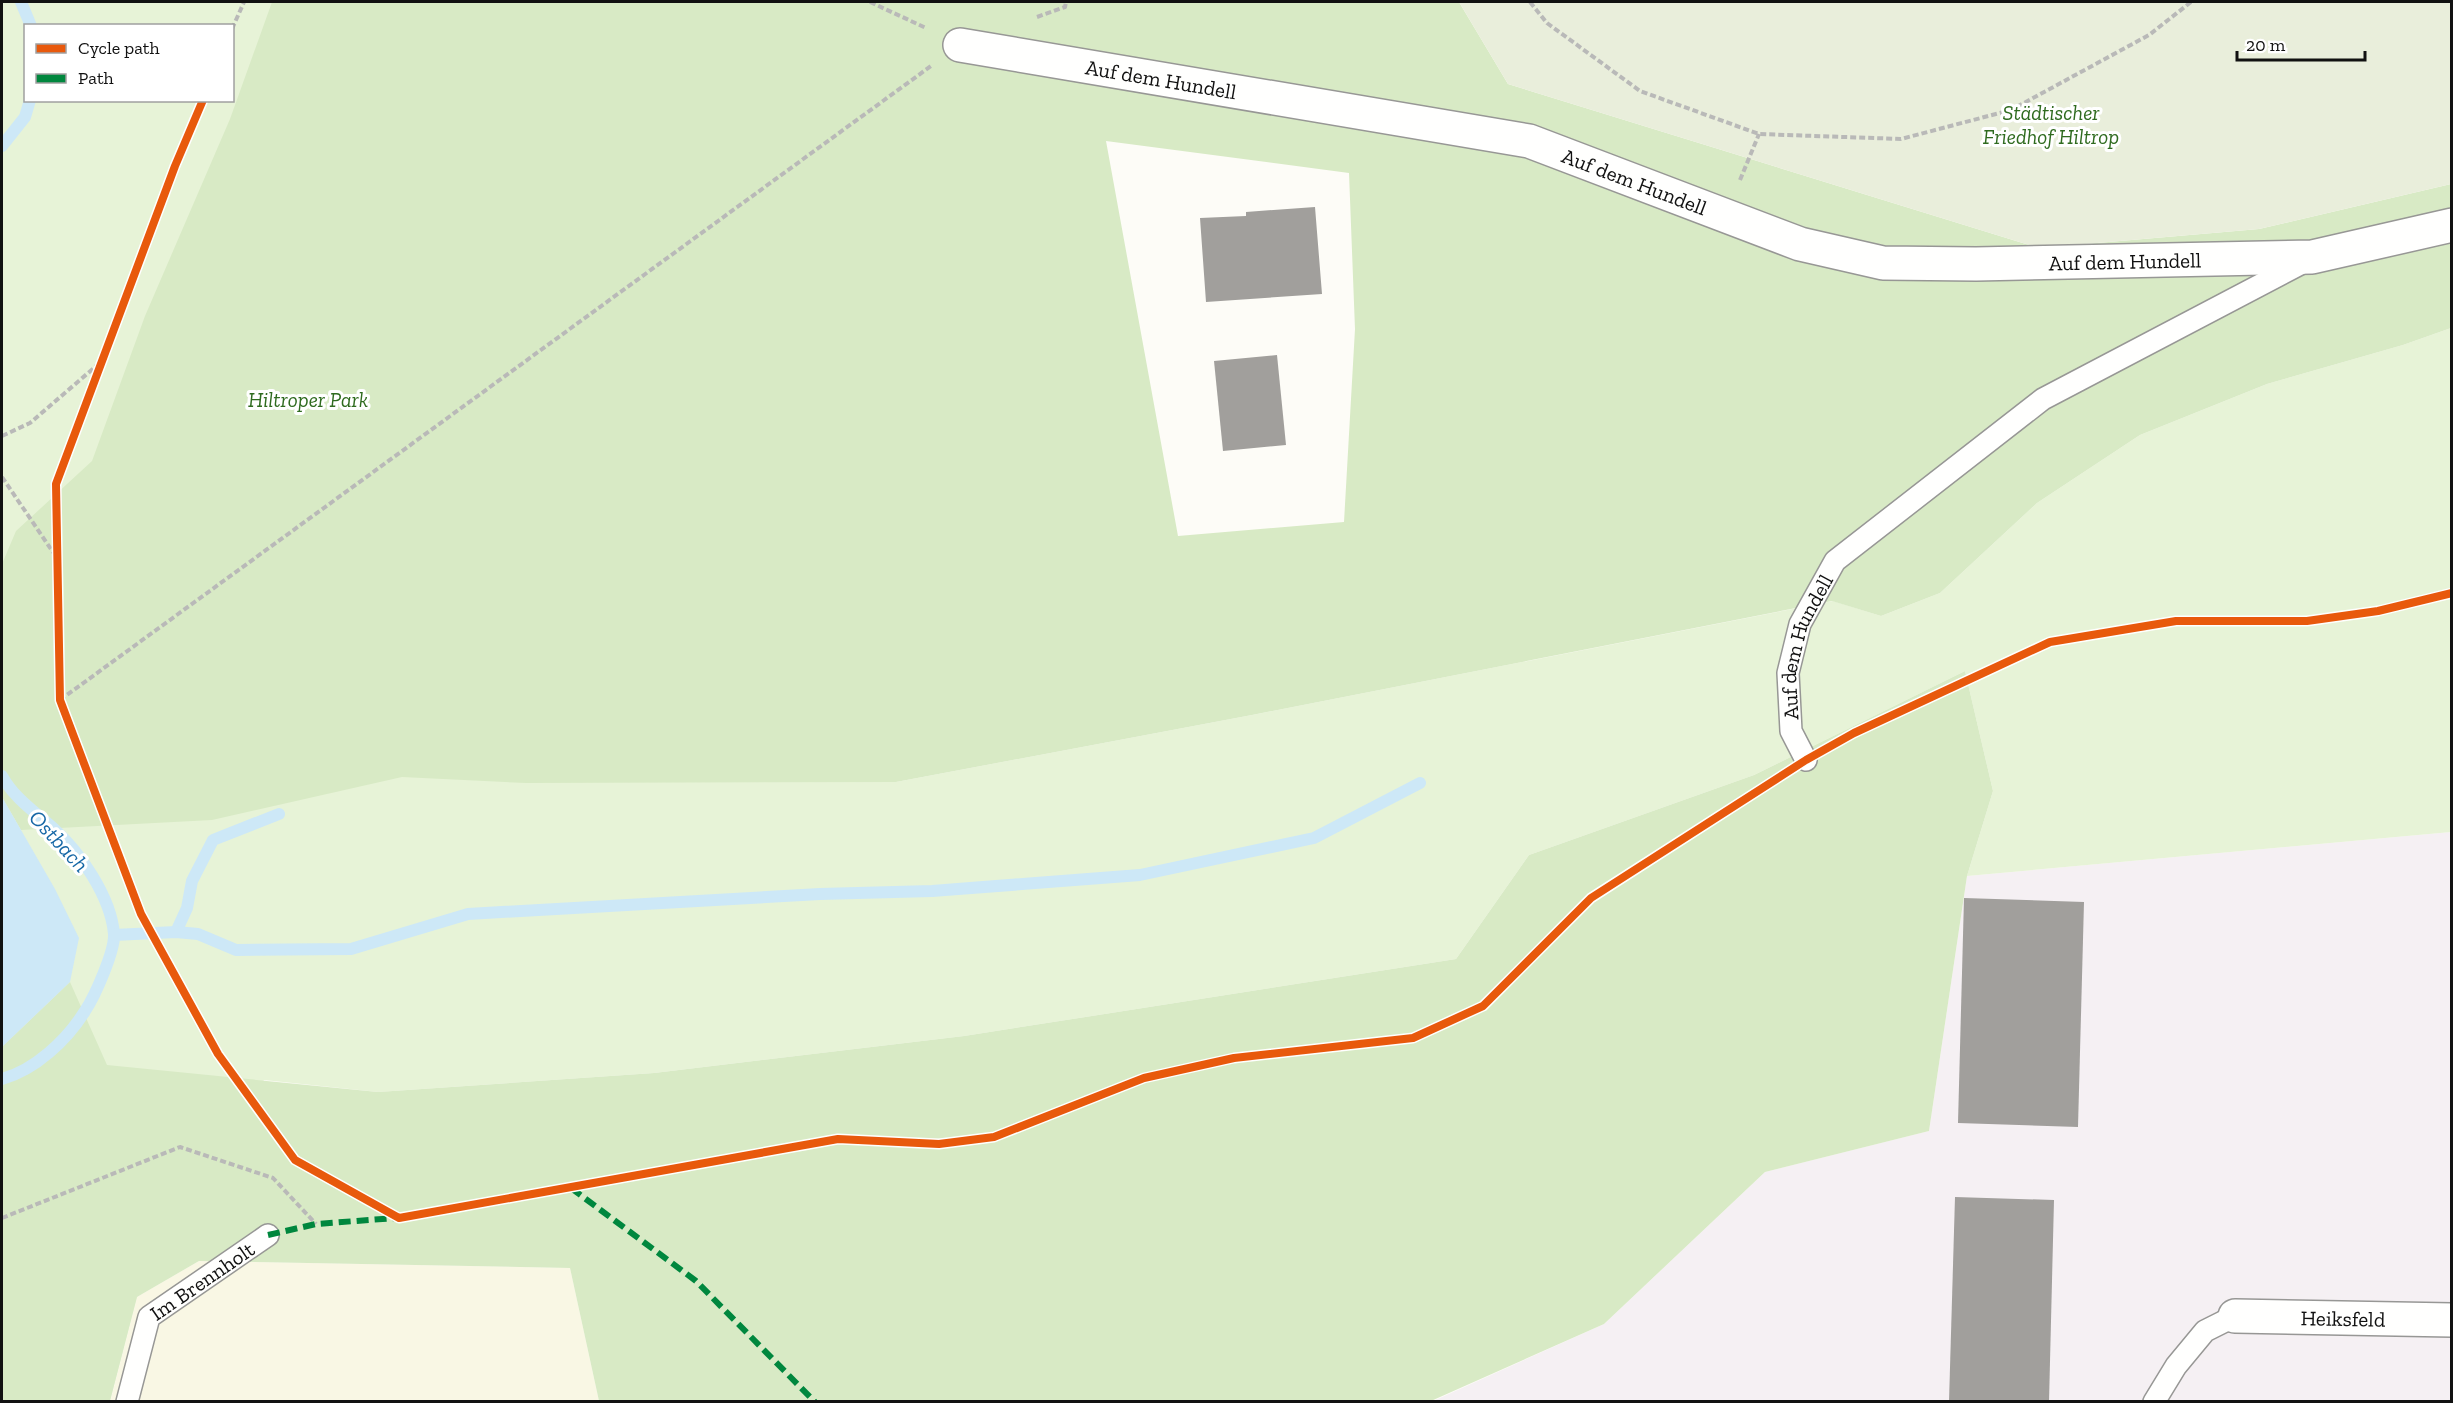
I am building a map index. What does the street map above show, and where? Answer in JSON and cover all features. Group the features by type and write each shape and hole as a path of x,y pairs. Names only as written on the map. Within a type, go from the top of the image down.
{"street":[{"name":"Auf dem Hundell","path":"960,45 1529,141 1800,244 1883,263 1976,264 2312,257 2451,225"},
{"name":"Heiksfeld","path":"2235,1316 2451,1320"}],"lane":[{"name":"Auf dem Hundell","path":"1806,760 1791,731 1788,673 1800,624 1835,561 2043,399 2312,257"},
{"name":"Im Brennholt","path":"127,1401 149,1317 268,1235"},
{"path":"2154,1401 2176,1365 2205,1331 2235,1316"}],"path":[{"path":"234,24 244,2"},
{"path":"60,700 960,45 870,2"},
{"path":"1034,18 1065,7 1066,2"},
{"path":"1530,2 1547,23 1640,91 1760,134 1901,139 2011,110 2150,35 2191,2"},
{"path":"202,102 175,166 56,483 60,700 141,914 218,1054 295,1160 399,1218"},
{"path":"1734,219 1738,185 1760,134"},
{"path":"2,436 30,423 102,360"},
{"path":"2,477 58,559"},
{"path":"2,1218 180,1147 273,1179 316,1224"}],"shaded area":[{"path":"2451,832 2451,1401 1431,1402 1604,1324 1765,1172 1929,1131 1967,876"},
{"path":"199,1261 570,1268 599,1401 110,1402 137,1297"}],"green space":[{"name":"Hiltroper Park","path":"2,2 898,2 896,782 1833,601 1881,616 1940,593 2037,503 2140,435 2267,384 2403,345 2451,328 2451,832 1967,876 1993,791 1965,671 1754,775 1529,855 1456,959 964,1036 654,1073 378,1092 264,1080 137,1297 110,1401 2,1401"},
{"name":"Hiltroper Park","path":"272,2 1459,2 1508,84 2039,248 2259,229 2451,184 2451,328 2403,345 2267,384 2140,435 2037,503 1940,593 1881,616 1832,601 1252,715 896,782 526,783 402,777 212,820 21,830 2,797 2,564 16,531 92,461 145,316 230,119","holes":["1106,141 1349,173 1355,329 1344,522 1178,536"]},
{"name":"Städtischer Friedhof Hiltrop","path":"1459,2 2451,2 2451,184 2259,229 2039,248 1508,84"},
{"path":"1965,671 1993,791 1967,876 1929,1131 1765,1172 1604,1324 1431,1401 599,1401 570,1268 199,1261 137,1297 110,1401 2,1402 2,1047 70,982 107,1065 378,1092 654,1073 964,1036 1456,959 1529,855 1754,775"}],"water":[{"path":"2,797 55,889 79,938 70,982 2,1047"}],"building":[{"path":"1315,207 1322,294 1206,302 1200,218 1246,216 1246,212"},
{"path":"1277,355 1286,445 1223,451 1214,361"},
{"path":"1964,898 2084,902 2078,1127 1958,1123"},
{"path":"1955,1197 2054,1200 2049,1402 1949,1402"}],"waterway":[{"name":"Ostbach","path":"21,2 30,24"},
{"name":"Ostbach","path":"2,146 25,117 29,102"},
{"name":"Ostbach","path":"2,776 19,798 74,849 92,876 107,905 114,934 104,973 78,1022 60,1043 38,1061 2,1079"},
{"path":"114,935 176,932 198,934 236,950 351,949 468,914 820,894 932,891 1140,875 1314,838 1420,783"},
{"path":"176,932 187,908 192,881 213,840 279,814"}],"marked path":[{"path":"571,1188 696,1281 815,1402"},
{"path":"268,1235 316,1224 395,1218"}],"cycle path":[{"path":"202,102 175,166 56,484 60,700 141,914 218,1054 295,1160 399,1218 838,1139 939,1144 994,1137 1144,1078 1234,1058 1413,1038 1483,1006 1591,898 1806,760 1854,733 2050,642 2176,621 2307,621 2378,611 2452,593"}]}
